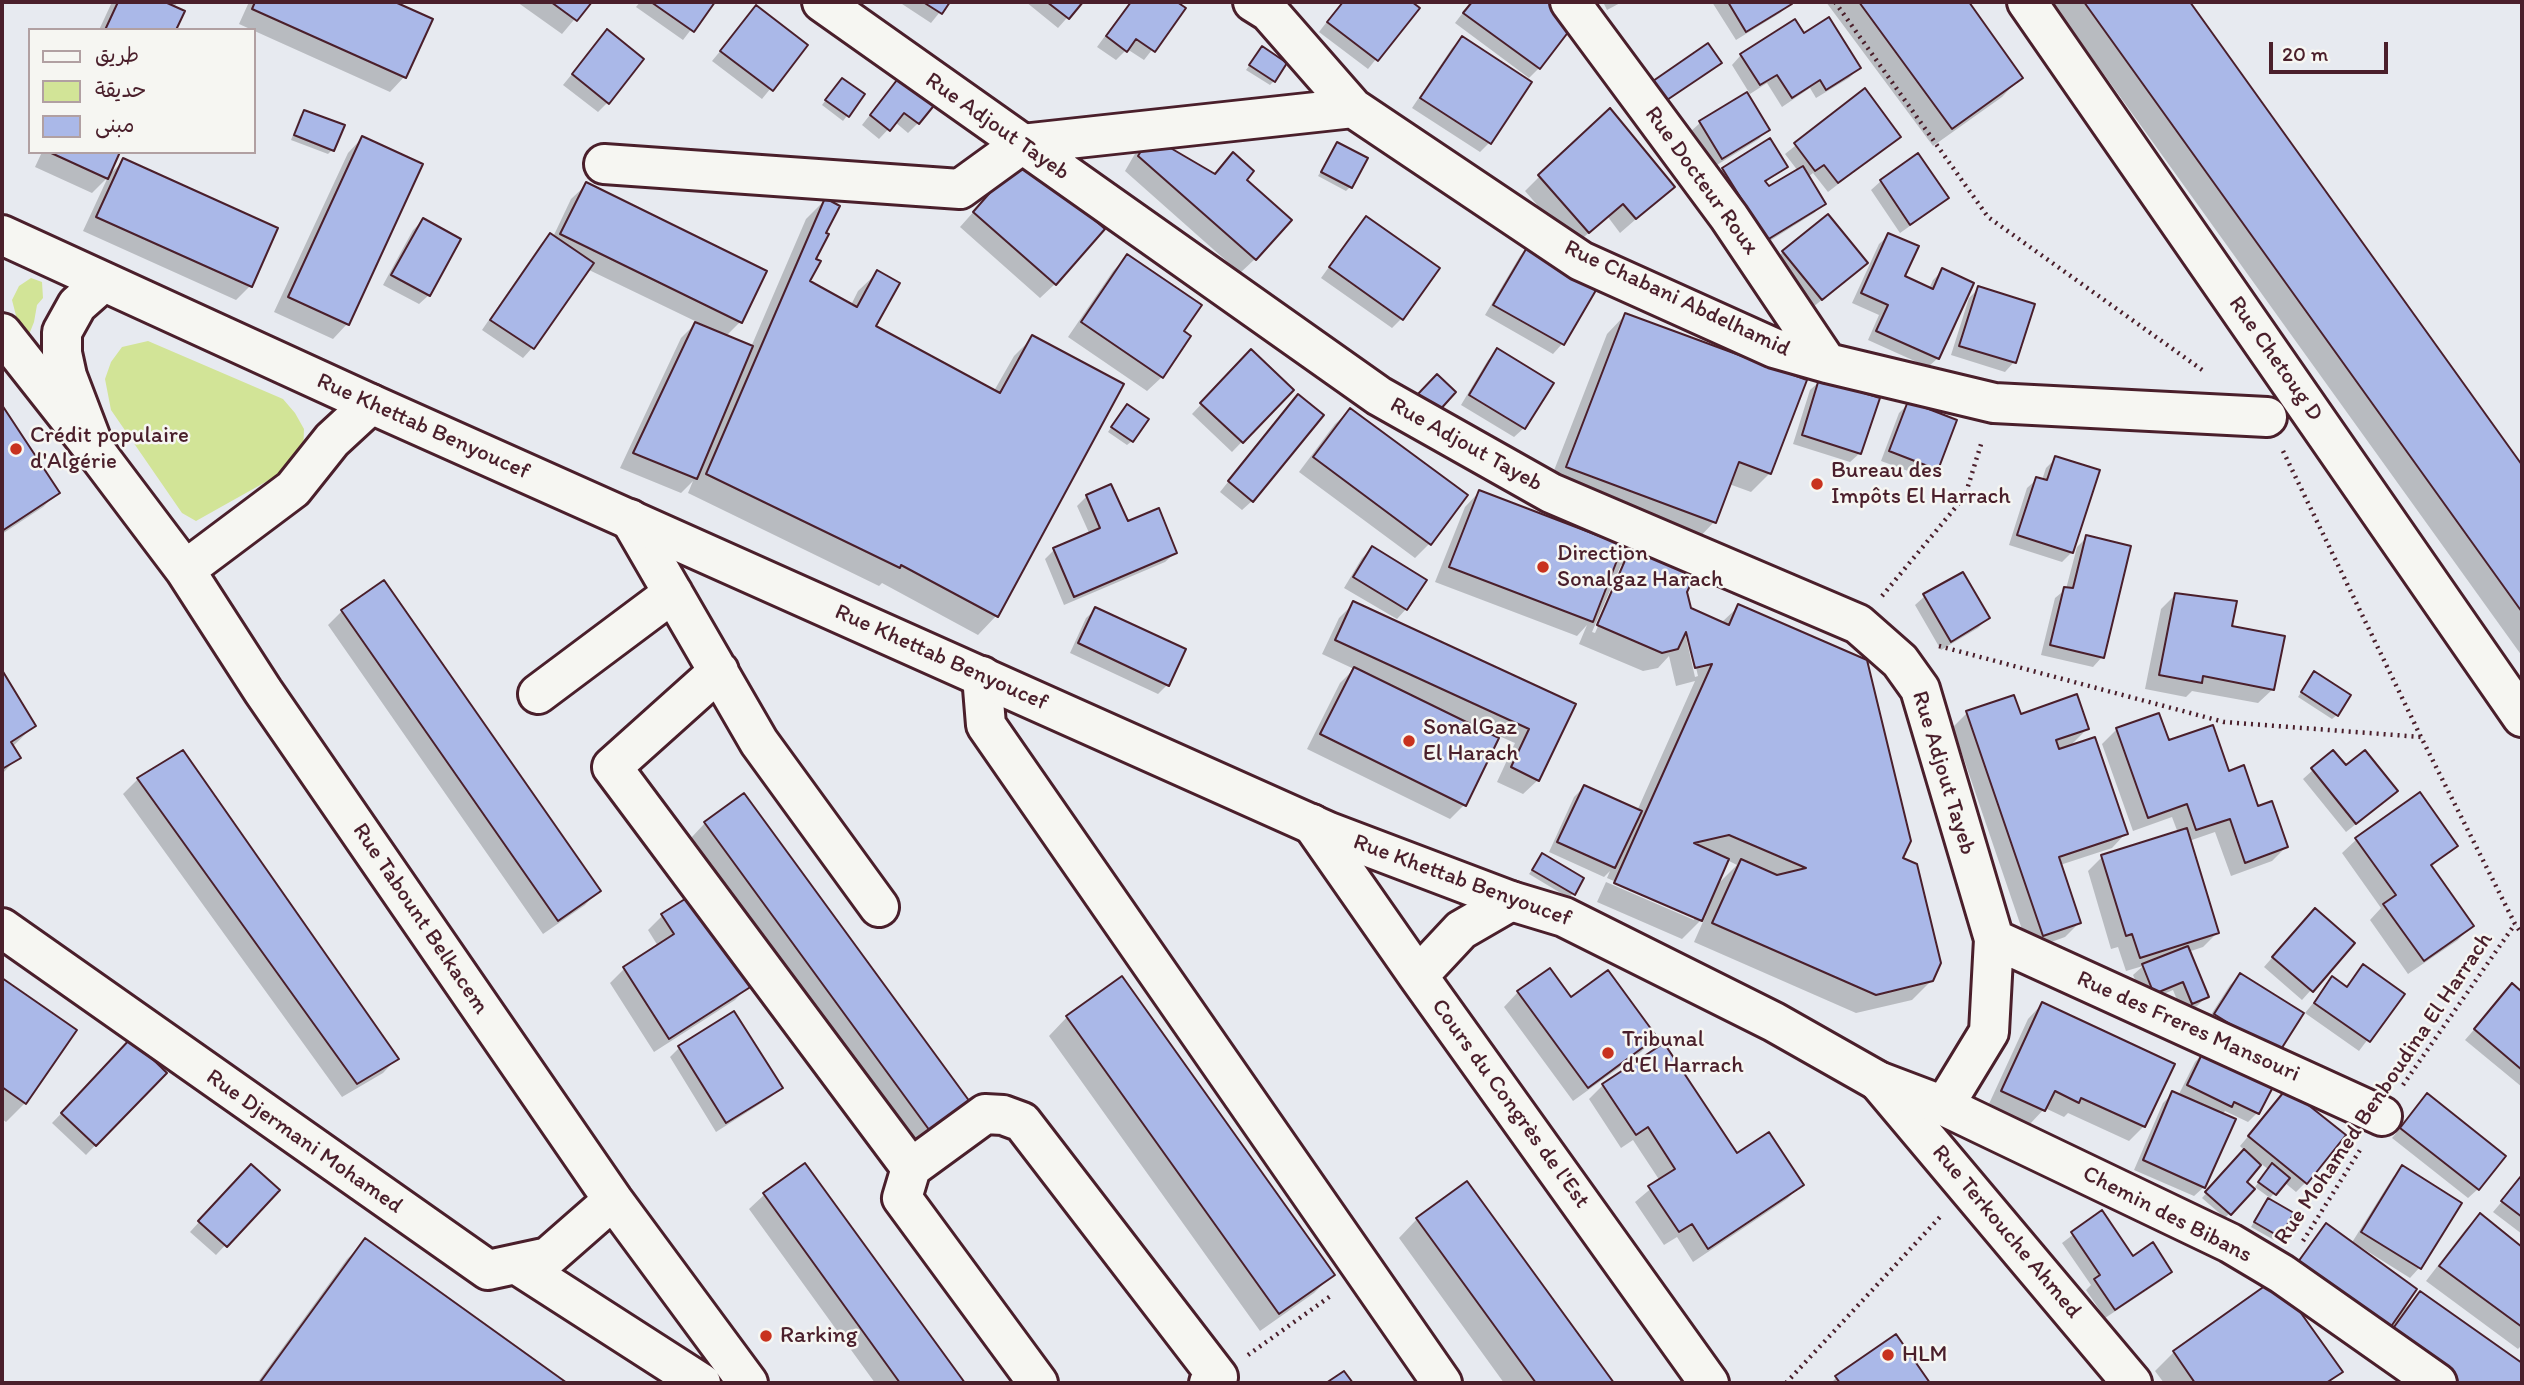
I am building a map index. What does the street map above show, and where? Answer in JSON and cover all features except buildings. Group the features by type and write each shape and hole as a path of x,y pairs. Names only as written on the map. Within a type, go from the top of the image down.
{"street":[{"name":"Rue Adjout Tayeb","path":"822,2 1379,396 1551,493 1858,624 1900,661 1920,689 1994,939 1989,1032 1944,1106"},
{"name":"Rue Chabani Abdelhamid","path":"1254,2 1269,12 1353,108 1581,261 1774,348 1994,404 2267,417"},
{"name":"Rue Docteur Roux","path":"1570,2 1729,217 1827,363"},
{"name":"Rue Chetoug D","path":"2027,2 2522,717"},
{"path":"604,164 960,189 1022,144 1353,108"},
{"name":"Rue Khettab Benyoucef","path":"10,248 103,282 1312,824 1511,901 1564,917 1774,1022 1878,1081"},
{"path":"96,452 67,376 62,353 62,332 77,306 103,282"},
{"path":"2,333 96,452"},
{"path":"185,570 293,489 332,440 371,404"},
{"name":"Rue Tabount Belkacem","path":"96,452 185,570 263,691 613,1200 748,1383"},
{"path":"630,519 759,742 879,907"},
{"path":"538,694 673,593"},
{"path":"719,671 612,767 911,1168"},
{"path":"982,676 986,725 1442,1383"},
{"name":"Cours du Congrès de l'Est","path":"1312,824 1709,1383"},
{"path":"1418,976 1461,930 1511,901"},
{"name":"Rue Djermani Mohamed","path":"2,928 488,1270 548,1257 613,1200"},
{"name":"Rue des Freres Mansouri","path":"1994,939 2382,1116"},
{"name":"Chemin des Bibans","path":"1878,1081 1944,1106 2230,1244 2282,1274 2437,1383"},
{"name":"Rue Terkouche Ahmed","path":"1878,1081 2132,1383"},
{"path":"1038,1383 902,1198 911,1168 985,1114 1003,1115 1021,1122 1213,1380"},
{"path":"516,1264 701,1383"}],"path":[{"path":"1858,624 1965,496 1994,404"},
{"path":"1937,645 2224,722 2421,737"},
{"name":"Rue Mohamed Benboudina El Harrach","path":"2282,1274 2382,1116 2515,924"},
{"path":"1787,1383 1968,1187"},
{"path":"1213,1380 1364,1272"}],"green space":[{"path":"31,278 42,282 43,298 37,305 28,337 22,339 12,300 19,286"},
{"path":"148,341 283,399 304,429 303,454 278,475 196,521 182,513 111,410 105,379 111,362 122,347"}],"place":[{"name":"Crédit populaire d'Algérie","path":"16,449"},
{"name":"Bureau des Impôts El Harrach","path":"1817,484"},
{"name":"Direction Sonalgaz Harach","path":"1543,567"},
{"name":"SonalGaz El Harach","path":"1409,741"},
{"name":"Tribunal d'El Harrach","path":"1608,1053"},
{"name":"Rarking","path":"766,1336"},
{"name":"HLM","path":"1888,1355"}]}
